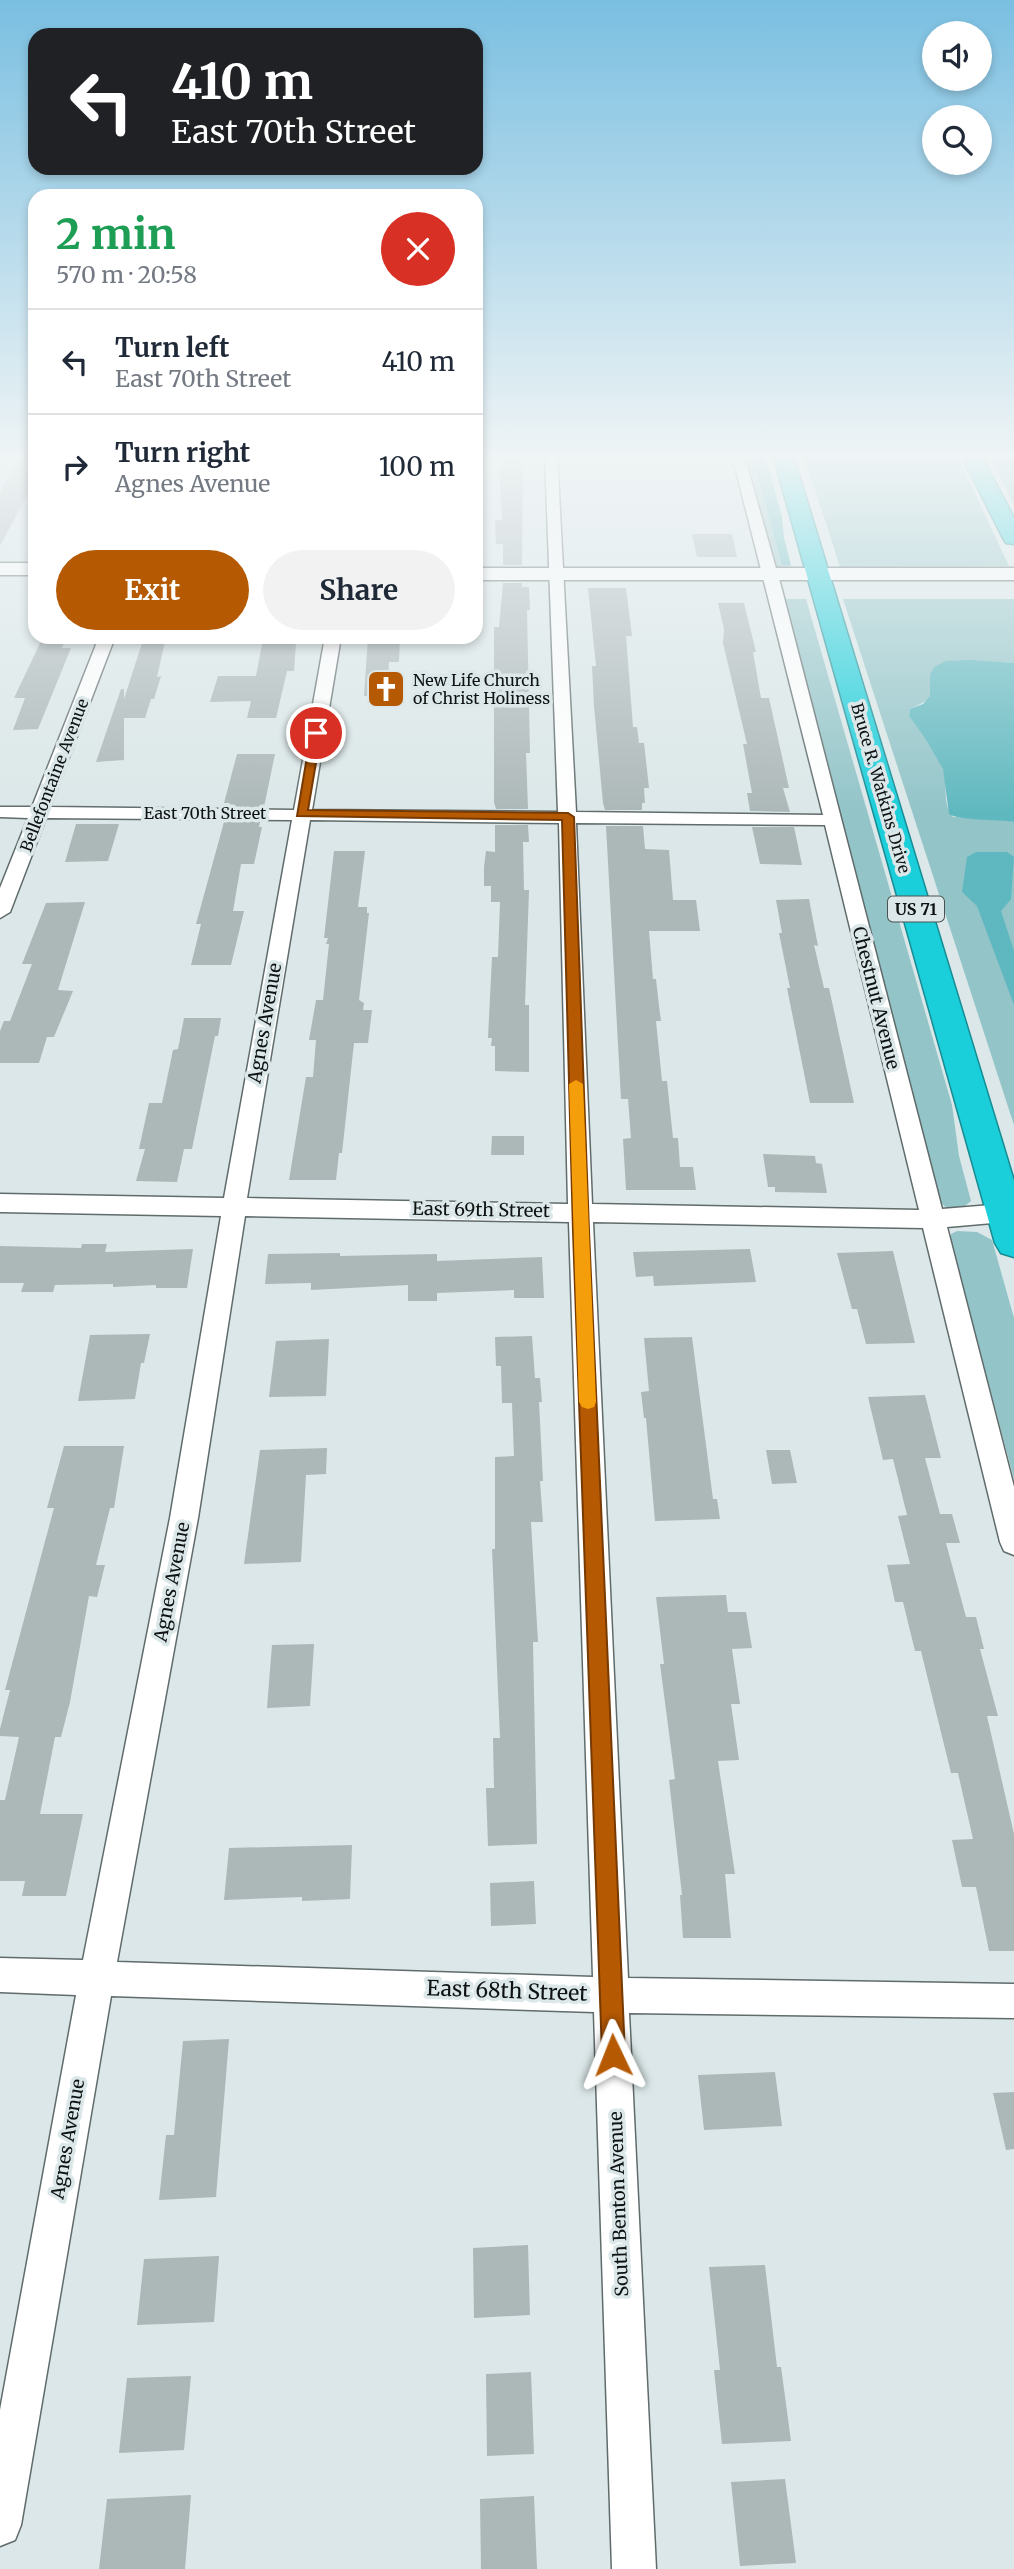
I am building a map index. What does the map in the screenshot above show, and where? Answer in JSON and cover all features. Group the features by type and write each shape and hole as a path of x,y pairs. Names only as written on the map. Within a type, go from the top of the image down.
{"highway":[{"name":"Bruce R. Watkins Drive","path":"819,575 1014,1243"}],"main road":[{"path":"548,575 1014,588"},
{"path":"821,581 990,575"}],"street":[{"name":"South Benton Avenue","path":"557,575 634,2569"},
{"name":"Chestnut Avenue","path":"770,575 1014,1542"},
{"name":"Bellefontaine Avenue","path":"0,912 104,644"},
{"name":"Agnes Avenue","path":"0,2525 97,1978 184,1518 234,1207 332,644"},
{"name":"East 70th Street","path":"0,812 831,820"},
{"name":"East 69th Street","path":"0,1203 932,1219 1004,1213"},
{"name":"East 68th Street","path":"0,1975 611,1995 1014,2001"}],"shaded area":[{"path":"785,599 806,599 952,1105 959,1156 971,1201 962,1208 948,1209 941,1203"},
{"path":"843,599 1014,599 1014,663 946,661 928,700 910,709 909,716 940,762 946,801 953,817 994,818 1014,822 1014,1125"},
{"path":"946,661 1014,663 1014,822 962,818 949,814 943,769 909,716 910,709 923,704 930,696 930,675 934,667"},
{"path":"976,852 1007,852 1014,857 1011,899 1001,911 1014,951 1014,1005 977,906 962,892 967,857"},
{"path":"957,1231 977,1232 992,1240 1014,1318 1014,1479 950,1240 951,1234"}],"building":[{"path":"503,583 522,583 522,587 529,587 530,610 527,610 530,753 526,753 528,809 496,809 494,802 494,627 499,627"},
{"path":"588,588 626,588 632,636 626,636 633,727 637,727 639,743 644,743 649,788 644,788 645,803 642,803 642,810 605,810 603,803 594,706 592,666 596,666"},
{"path":"718,603 744,603 756,652 753,652 761,698 769,698 789,788 783,788 790,812 750,811 747,793 752,793 743,744 747,744 723,643 724,629"},
{"path":"40,644 63,644 62,648 71,648 38,729 13,730 25,698 14,698"},
{"path":"142,644 164,644 157,677 161,676 145,718 124,718 124,760 96,762 121,689 124,689 124,699"},
{"path":"262,644 296,644 294,671 287,671 276,718 247,718 251,701 210,702 218,676 256,676"},
{"path":"368,644 400,644 399,662 389,662 387,696 364,696"},
{"path":"237,754 275,754 264,807 229,807 230,803 224,803"},
{"path":"224,822 260,822 259,827 262,827 254,864 241,864 233,911 244,911 231,965 191,965 201,924 196,924"},
{"path":"76,824 119,824 108,861 65,862"},
{"path":"495,825 528,825 529,842 523,842 524,890 529,890 525,1005 529,1005 529,1072 495,1071 495,1046 491,1046 492,1038 488,1038 492,957 498,957 500,902 491,902 491,886 484,886 484,867 486,851 495,852"},
{"path":"606,826 643,826 645,849 669,850 673,900 696,900 700,931 649,931 653,979 656,979 661,1021 656,1021 662,1081 667,1081 673,1138 678,1138 680,1167 693,1167 696,1190 626,1190 623,1139 631,1138 628,1099 621,1099"},
{"path":"752,827 794,827 802,865 760,864"},
{"path":"334,851 365,851 358,907 367,907 369,913 359,1000 364,1003 363,1010 372,1010 368,1043 354,1043 342,1153 339,1153 336,1180 289,1180 306,1077 313,1077 316,1040 309,1040 316,1000 323,1000 329,944 326,944 328,938 324,938"},
{"path":"809,899 818,946 814,945 824,988 829,988 854,1103 810,1103 787,988 790,988 779,933 782,933 776,900"},
{"path":"85,902 58,990 73,991 54,1037 47,1037 39,1063 0,1063 0,1031 4,1021 10,1021 32,964 22,964 46,903"},
{"path":"184,1018 221,1018 192,1149 184,1149 177,1182 136,1181 145,1149 139,1149 149,1103 162,1103 173,1050 178,1049"},
{"path":"492,1136 524,1136 524,1155 491,1155"},
{"path":"763,1154 815,1156 816,1163 822,1164 827,1193 775,1192 775,1187 768,1187"},
{"path":"82,1244 107,1244 105,1252 193,1249 187,1288 156,1288 156,1285 113,1287 113,1284 55,1285 53,1292 21,1292 24,1283 0,1283 0,1246 81,1248"},
{"path":"750,1249 756,1282 654,1286 653,1276 636,1277 633,1252"},
{"path":"893,1251 915,1343 866,1344 857,1309 852,1309 837,1253"},
{"path":"340,1253 340,1256 437,1254 437,1261 542,1257 544,1298 514,1298 514,1290 437,1293 437,1301 408,1301 408,1285 311,1290 311,1283 265,1284 268,1254"},
{"path":"150,1334 144,1363 141,1363 135,1399 78,1401 90,1335"},
{"path":"532,1336 535,1378 540,1378 542,1402 539,1402 543,1481 540,1481 543,1522 531,1522 538,1642 533,1642 537,1844 488,1846 486,1788 494,1788 493,1738 500,1738 492,1549 495,1549 495,1457 514,1456 512,1403 502,1403 501,1366 496,1366 495,1337"},
{"path":"692,1337 713,1499 717,1499 720,1519 655,1521 646,1418 641,1392 649,1391 644,1338"},
{"path":"329,1339 326,1396 269,1397 276,1341"},
{"path":"925,1395 941,1458 925,1458 940,1514 952,1514 960,1543 946,1543 966,1617 976,1617 984,1649 980,1649 998,1716 987,1716 1014,1834 1014,1951 989,1951 976,1887 962,1887 952,1840 973,1839 958,1773 951,1773 921,1651 915,1651 903,1602 895,1602 887,1565 910,1564 898,1516 907,1515 893,1459 883,1460 868,1397"},
{"path":"64,1446 124,1446 114,1508 110,1508 96,1565 105,1565 97,1597 89,1596 70,1702 61,1737 55,1737 40,1814 83,1814 66,1896 22,1896 25,1881 0,1881 0,1800 5,1800 19,1737 0,1736 0,1729 10,1690 5,1690 54,1508 47,1508"},
{"path":"327,1448 326,1474 306,1475 301,1562 244,1564 260,1450"},
{"path":"766,1450 790,1450 797,1483 772,1484"},
{"path":"726,1595 728,1612 746,1612 752,1648 732,1649 740,1704 731,1704 739,1760 718,1761 735,1874 725,1874 731,1938 683,1938 682,1895 669,1780 675,1779 660,1664 664,1664 656,1597"},
{"path":"314,1644 310,1706 267,1708 272,1645"},
{"path":"352,1845 350,1899 302,1901 302,1897 224,1900 229,1848"},
{"path":"534,1881 536,1924 491,1926 490,1883"},
{"path":"229,2039 216,2197 159,2200 166,2135 174,2135 183,2041"},
{"path":"775,2072 782,2126 704,2130 698,2075"},
{"path":"1014,2092 1014,2149 1006,2150 993,2093"},
{"path":"528,2245 530,2315 474,2318 473,2248"},
{"path":"219,2256 214,2322 137,2325 144,2259"},
{"path":"765,2265 777,2367 781,2367 791,2441 722,2444 714,2370 720,2370 709,2267"},
{"path":"531,2372 534,2454 487,2456 486,2374"},
{"path":"191,2376 184,2450 119,2453 127,2378"},
{"path":"785,2479 796,2563 740,2566 731,2482"},
{"path":"191,2495 185,2569 99,2569 107,2499"},
{"path":"534,2496 537,2569 481,2569 480,2499"}],"slow traffic":[{"path":"576,1084 588,1402"}],"place":[{"name":"New Life Church of Christ Holiness","path":"386,689"}],"route":[{"path":"316,733 301,814 568,817 613,2055"}]}
